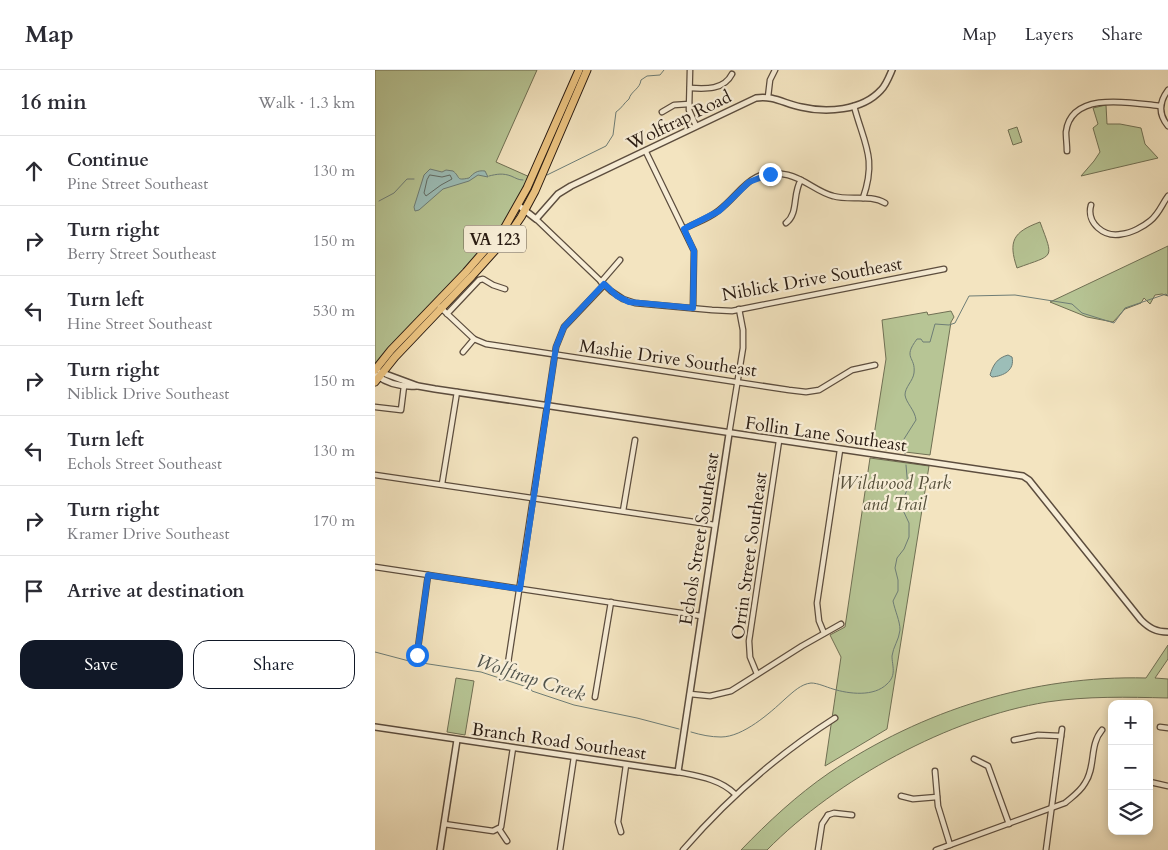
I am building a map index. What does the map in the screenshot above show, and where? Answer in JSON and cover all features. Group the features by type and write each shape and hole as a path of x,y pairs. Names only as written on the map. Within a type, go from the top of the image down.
{"main road":[{"name":"VA 123","path":"522,207 579,70"},
{"name":"VA 123","path":"377,375 508,236 587,70"}],"street":[{"path":"690,70 689,104 691,116 696,126"},
{"path":"775,70 770,80 768,97 799,107 825,110 854,106 866,101 880,92 891,70"},
{"path":"689,88 707,88 721,85 727,82 732,74"},
{"path":"1168,90 1160,106 1161,115 1168,126"},
{"name":"Wolftrap Road","path":"536,219 563,190 756,98 768,97"},
{"path":"1067,151 1067,126 1073,115 1082,108 1111,101 1160,106"},
{"path":"662,112 674,104 689,104"},
{"path":"854,106 870,162 869,180 863,198"},
{"path":"646,152 694,251 693,308"},
{"path":"684,229 719,211 743,186 754,179 777,174 801,180 814,189 833,196 874,198 885,203"},
{"path":"786,223 794,212 796,190 801,180"},
{"path":"1091,205 1090,218 1095,226 1107,233 1122,234 1133,231 1151,221 1168,196"},
{"name":"Niblick Drive Southeast","path":"522,207 617,296 629,302 719,311 739,309 944,269"},
{"path":"504,672 508,663 558,340 564,327 603,283 620,260"},
{"path":"441,309 479,280 483,279 505,289"},
{"name":"Mashie Drive Southeast","path":"441,309 474,339 496,346 813,392 824,388 852,370 875,365"},
{"name":"Echols Street Southeast","path":"678,772 743,338 739,309"},
{"path":"463,352 474,339"},
{"name":"Follin Lane Southeast","path":"377,375 389,382 404,386 418,386"},
{"name":"Follin Lane Southeast","path":"377,375 418,386 1026,478 1141,620 1151,628 1161,632 1168,632"},
{"path":"375,407 401,410 404,386"},
{"path":"442,484 457,392"},
{"path":"623,511 635,440"},
{"name":"Orrin Street Southeast","path":"757,674 750,657 749,641 779,441"},
{"path":"824,633 819,621 817,603 840,450"},
{"path":"375,475 715,525"},
{"path":"375,567 701,616"},
{"path":"417,655 428,575"},
{"path":"595,696 611,602"},
{"path":"690,694 710,696 725,694 738,688 757,674 841,624"},
{"path":"683,850 735,794 778,757 835,718"},
{"name":"Branch Road Southeast","path":"375,727 678,772 712,780 728,787 735,794"},
{"path":"1160,727 1168,728"},
{"path":"1046,850 1062,728"},
{"path":"936,850 1065,803 1077,794 1086,783 1095,740 1102,730"},
{"path":"1014,740 1038,735 1061,736"},
{"path":"440,850 457,740"},
{"path":"444,824 493,831 499,829 502,824 513,748"},
{"path":"560,850 574,757"},
{"path":"974,759 988,766 1009,824"},
{"path":"621,832 618,822 626,765"},
{"path":"935,771 937,797 949,845"},
{"path":"1153,783 1168,786"},
{"path":"901,796 913,799 937,797"},
{"path":"818,850 822,824 827,814 852,815"},
{"path":"499,829 507,841"}],"green space":[{"path":"375,70 537,70 496,162 532,178 512,217 375,370"},
{"path":"1106,105 1107,124 1120,124 1141,128 1145,144 1158,158 1081,176 1100,152 1093,128 1098,124 1093,108"},
{"path":"1017,127 1022,142 1013,145 1008,130"},
{"path":"1040,222 1048,243 1048,254 1039,260 1017,268 1013,251 1015,239 1018,234"},
{"path":"1168,246 1168,296 1162,294 1155,295 1150,304 1144,298 1141,303 1125,309 1113,322 1087,317 1050,302"},
{"name":"Wildwood Park and Trail","path":"951,311 954,317 951,322 930,455 872,448 886,359 882,320 927,312 928,315"},
{"name":"Wildwood Park and Trail","path":"870,458 929,466 887,729 825,766 841,657 830,635 845,627"},
{"path":"1168,645 1168,659 1155,678 1168,679 1168,698 1107,697 1062,700 1010,710 972,722 934,737 897,755 861,776 795,824 767,850 741,850 783,809 817,781 865,751 902,731 941,714 1021,690 1062,683 1146,678"},
{"path":"456,678 474,681 465,735 447,732"}],"water":[{"path":"430,169 442,172 446,170 453,171 462,179 469,178 474,173 485,171 488,177 478,175 469,181 443,189 419,210 415,211 414,207 424,175"},
{"path":"1008,355 1012,357 1012,365 1008,372 992,377 990,375 996,362"}],"waterway":[{"path":"547,175 606,146 613,135 616,112 629,99 639,86 641,80 647,76 660,75 664,70"},
{"path":"489,176 505,174 523,180"},
{"path":"379,201 394,193 407,179 414,179"},
{"name":"Wolftrap Creek","path":"905,454 904,439 916,420 905,395 914,373 910,350 917,339 921,339 923,342 930,342 935,324 949,325 955,323 969,296 1015,295 1072,304 1082,313 1114,323 1125,308 1166,294 1168,296"},
{"name":"Wolftrap Creek","path":"691,732 721,737 738,733 756,723 794,691 807,684 816,684 839,691 868,693 882,688 890,681 893,674 892,656 900,630 893,601 898,591 895,568 897,558 904,549 909,537 909,523 902,508 903,499 908,488 906,465"},
{"name":"Wolftrap Creek","path":"375,652 409,661 481,672 574,705 679,729"}],"route":[{"path":"417,655 428,575 520,589 556,347 564,327 604,284 617,296 629,302 693,308 694,251 684,229 719,211 749,182 770,174"}]}
